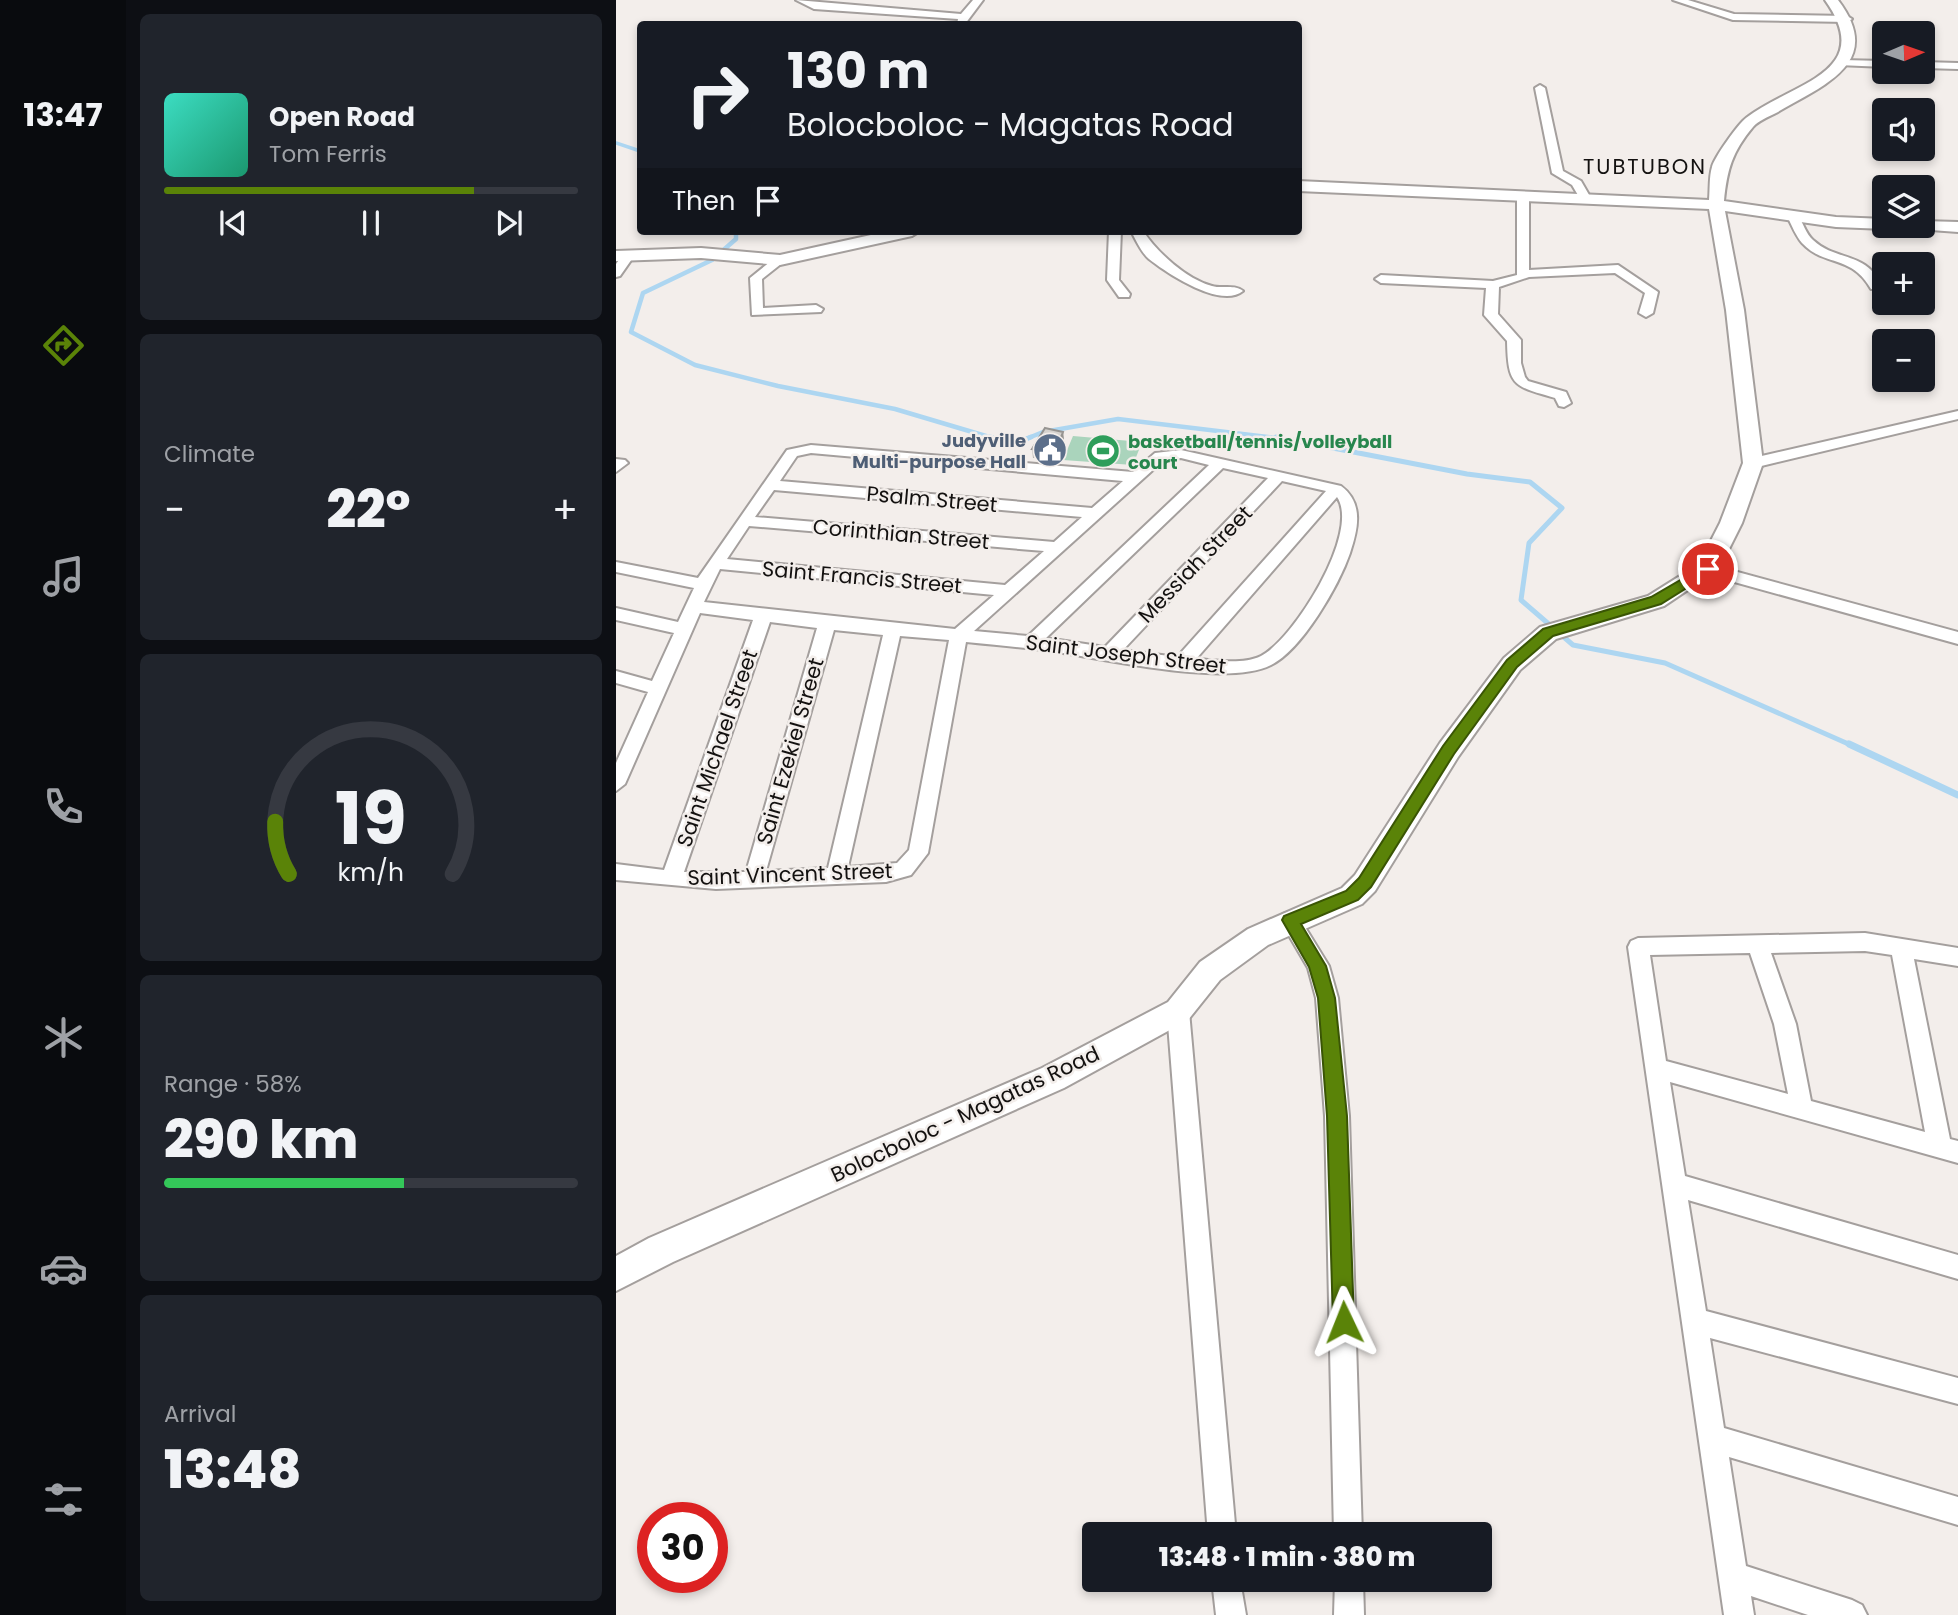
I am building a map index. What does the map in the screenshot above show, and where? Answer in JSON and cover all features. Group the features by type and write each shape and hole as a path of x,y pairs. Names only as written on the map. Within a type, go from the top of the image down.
{"street":[{"path":"801,0 814,6 963,21 978,0"},
{"path":"1678,0 1733,18 1847,19"},
{"path":"1831,0 1847,19 1850,48 1842,63 1833,74 1749,122 1720,164 1716,205 1735,310 1753,463 1731,523 1708,569 1958,638"},
{"path":"1842,63 1872,64"},
{"path":"1936,65 1958,66"},
{"path":"1540,88 1558,173 1577,183 1586,200"},
{"path":"1302,186 1716,205 1794,218 1872,223"},
{"path":"1381,279 1493,285 1522,280 1523,197"},
{"path":"1794,218 1808,242 1818,249 1851,261 1868,272 1872,278"},
{"path":"1935,226 1958,227"},
{"path":"616,273 622,256 721,254 780,260 894,235"},
{"path":"1115,235 1112,279 1124,294"},
{"path":"1140,235 1152,255 1202,287 1213,291 1237,291"},
{"path":"780,260 756,278 757,312 816,309"},
{"path":"1523,274 1618,269 1653,292 1646,313"},
{"path":"1493,285 1491,315 1514,340 1512,365 1518,379 1522,384 1561,396 1564,403"},
{"path":"1753,463 1958,415"},
{"path":"616,784 624,746 657,688 703,584 788,455 811,449 1135,477"},
{"path":"958,636 1135,477 1167,454 1222,462 1336,489 1182,663"},
{"path":"1032,642 1222,462"},
{"name":"Messiah Street","path":"1110,653 1280,475"},
{"name":"Psalm Street","path":"768,485 1096,513"},
{"name":"Saint Joseph Street","path":"693,606 827,624 1032,642 1182,663 1254,665 1265,661 1282,646 1327,586 1341,557 1351,508 1349,499 1336,489"},
{"name":"Corinthian Street","path":"743,521 1058,547"},
{"name":"Saint Francis Street","path":"715,563 1009,591"},
{"path":"616,567 703,584"},
{"name":"Bolocboloc - Magatas Road","path":"616,1274 661,1250 1053,1078 1178,1011 1210,971 1258,937 1290,920 1352,896 1365,883 1457,739 1512,664 1557,630 1656,601 1708,569"},
{"path":"616,614 682,629"},
{"name":"Saint Michael Street","path":"671,879 763,617"},
{"name":"Saint Ezekiel Street","path":"754,878 827,624"},
{"path":"836,875 893,629"},
{"name":"Saint Vincent Street","path":"616,872 671,879 754,878 896,872 913,862 918,853 958,636"},
{"path":"616,677 657,688"},
{"path":"1290,920 1318,966 1326,998 1337,1116 1348,1522"},
{"path":"1739,1615 1639,947 1853,942 1901,946 1958,957"},
{"path":"1757,944 1776,991 1793,1049 1801,1108"},
{"path":"1657,1068 1949,1150 1901,946"},
{"path":"1178,1011 1221,1522"},
{"path":"1675,1185 1958,1267"},
{"path":"1696,1321 1958,1391"},
{"path":"1711,1438 1958,1511"},
{"path":"1733,1576 1852,1615"},
{"path":"1228,1592 1231,1615"},
{"path":"1349,1592 1349,1615"}],"green space":[{"name":"basketball/tennis/volleyball court","path":"1073,436 1142,442 1133,465 1063,460"}],"building":[{"path":"1045,428 1063,432 1056,450 1032,449"}],"waterway":[{"path":"616,143 637,150"},
{"path":"736,235 736,239 712,260 643,293 631,332 695,365 778,386 895,409 996,439"},
{"path":"1026,439 1043,432 1118,419 1285,439"},
{"path":"990,437 1014,444 1031,437"},
{"path":"1276,437 1467,474 1530,482 1562,508 1529,543 1521,600 1573,645 1665,663 1853,746"},
{"path":"1849,744 1958,795"}],"place":[{"name":"Judyville Multi-purpose Hall","path":"1050,450"},
{"name":"basketball/tennis/volleyball court","path":"1103,451"}],"district":[{"name":"TUBTUBON","path":"1645,166"}],"route":[{"path":"1344,1322 1337,1116 1326,998 1318,966 1290,920 1352,896 1365,883 1449,750 1512,664 1548,633 1656,601 1708,569"}]}
